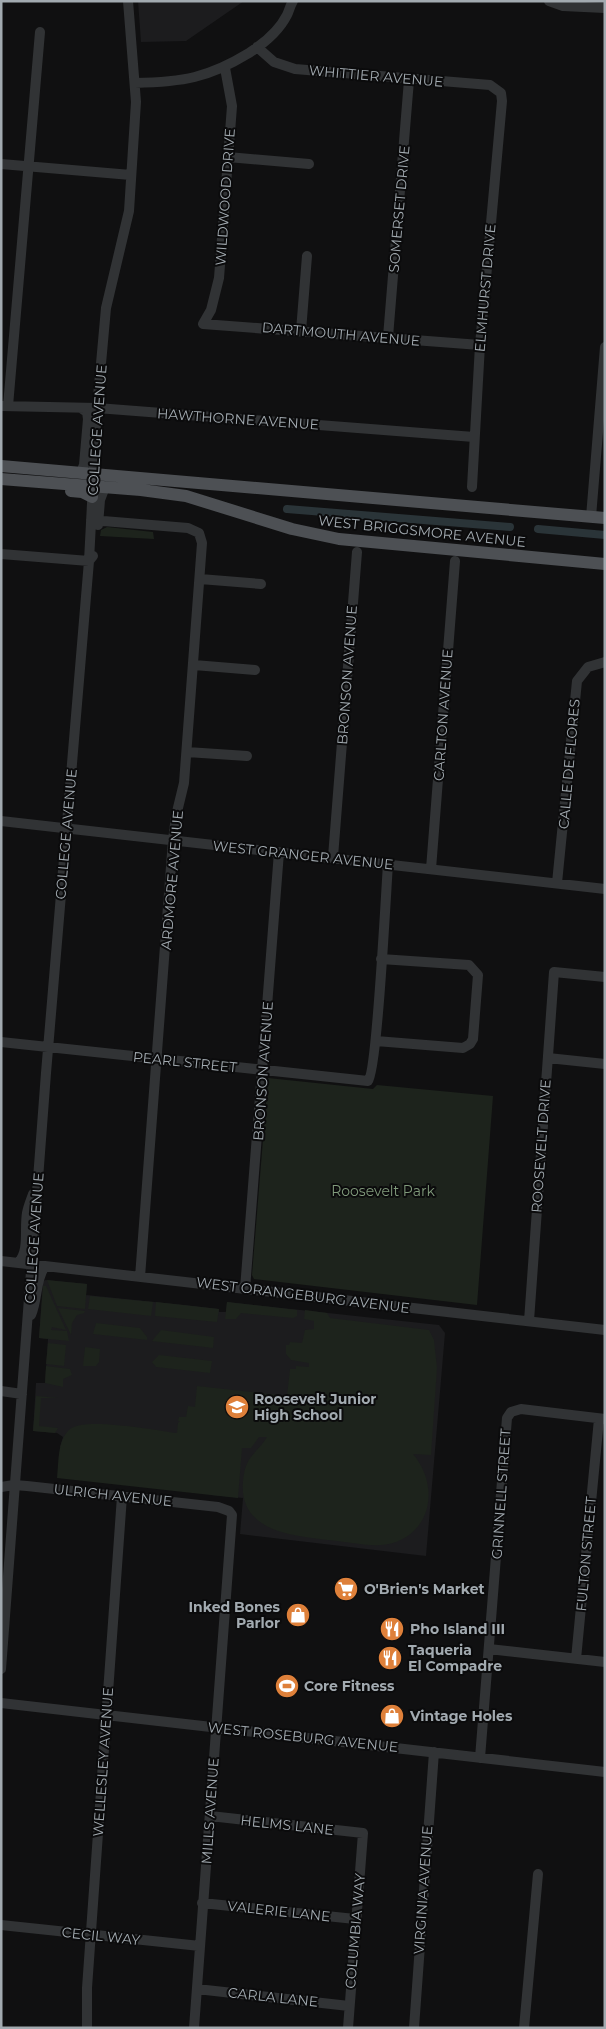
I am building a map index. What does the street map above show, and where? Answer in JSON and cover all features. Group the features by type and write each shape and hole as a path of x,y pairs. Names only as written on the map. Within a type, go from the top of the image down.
{"main road":[{"name":"WEST BRIGGSMORE AVENUE","path":"1,466 92,483 186,496 292,529 339,539 605,564"},
{"name":"WEST BRIGGSMORE AVENUE","path":"1,479 92,483 605,518"},
{"path":"1,484 76,491 92,483"}],"street":[{"name":"COLLEGE AVENUE","path":"1,1669 66,828 89,561 95,554 92,483 97,408 106,308 127,224 131,175 135,83 128,1"},
{"path":"549,1 563,6 605,8"},
{"path":"135,83 188,79 225,68 258,47 277,29 287,15 292,2"},
{"path":"4,406 30,166 40,32"},
{"name":"WHITTIER AVENUE","path":"258,47 274,62 296,69 409,80 490,85 499,89"},
{"name":"WILDWOOD DRIVE","path":"203,324 211,310 219,278 232,106 225,68"},
{"name":"SOMERSET DRIVE","path":"388,338 409,80"},
{"name":"ELMHURST DRIVE","path":"472,487 480,345 502,101 499,89"},
{"path":"228,157 309,164"},
{"path":"1,164 131,175"},
{"path":"301,331 307,256"},
{"name":"DARTMOUTH AVENUE","path":"203,324 480,345"},
{"path":"591,517 605,347"},
{"name":"HAWTHORNE AVENUE","path":"4,406 97,408 474,437"},
{"path":"81,408 86,412 88,420 84,465 100,500 94,521"},
{"path":"88,420 97,408"},
{"name":"ARDMORE AVENUE","path":"94,521 195,530 202,536 187,752 184,783 176,816 173,840 140,1277"},
{"name":"BRONSON AVENUE","path":"333,858 356,552"},
{"path":"1,554 89,561"},
{"name":"CARLTON AVENUE","path":"431,869 455,560"},
{"path":"200,579 261,584"},
{"name":"CALLE DE FLORES","path":"557,883 577,681 588,667 605,662"},
{"path":"194,665 255,670"},
{"path":"187,752 247,756"},
{"name":"WEST GRANGER AVENUE","path":"1,821 605,889"},
{"name":"BRONSON AVENUE","path":"245,1289 279,852"},
{"path":"381,959 469,965 478,975 473,1039 467,1046 376,1041 381,959 388,864"},
{"name":"ROOSEVELT DRIVE","path":"529,1321 554,972 605,977"},
{"name":"PEARL STREET","path":"1,1042 263,1071 370,1080 376,1041"},
{"path":"548,1058 605,1064"},
{"path":"18,1263 22,1259 24,1250 27,1213 38,1182"},
{"name":"WEST ORANGEBURG AVENUE","path":"1,1261 605,1330"},
{"path":"27,1322 36,1303 39,1281 45,1266"},
{"path":"1,1392 22,1394"},
{"name":"GRINNELL STREET","path":"480,1758 506,1421 511,1412 521,1409 602,1419"},
{"name":"FULTON STREET","path":"576,1659 602,1419"},
{"name":"ULRICH AVENUE","path":"1,1487 14,1485 225,1508"},
{"name":"WELLESLEY AVENUE","path":"87,2028 87,1988 122,1496"},
{"name":"MILLS AVENUE","path":"194,2028 202,1903 233,1520 229,1511 225,1508"},
{"path":"489,1648 605,1662"},
{"name":"WEST ROSEBURG AVENUE","path":"1,1703 605,1772"},
{"name":"VIRGINIA AVENUE","path":"414,2028 434,1752"},
{"name":"HELMS LANE","path":"210,1816 363,1833"},
{"name":"COLUMBIA WAY","path":"348,2028 363,1833"},
{"path":"524,2028 538,1874"},
{"name":"VALERIE LANE","path":"202,1903 355,1919"},
{"name":"CECIL WAY","path":"1,1925 200,1946"},
{"name":"CARLA LANE","path":"197,1989 349,2006"}],"shaded area":[{"path":"138,1 244,1 186,41 141,42"},
{"name":"Roosevelt Junior High School","path":"45,1280 87,1284 86,1295 219,1309 219,1312 226,1312 227,1302 439,1325 445,1333 426,1556 240,1534 243,1498 211,1495 60,1447 63,1437 57,1433 33,1431 36,1383 45,1383 48,1339 39,1338 43,1282"}],"green space":[{"path":"107,527 153,532 154,539 100,536 101,530"},
{"name":"Roosevelt Park","path":"268,1078 373,1089 377,1085 493,1096 477,1305 254,1279 252,1275"},
{"path":"47,1280 87,1284 85,1309 57,1306"},
{"path":"43,1286 46,1286 66,1330 52,1327 51,1330 67,1331 69,1341 39,1338"},
{"path":"90,1296 153,1302 151,1316 88,1309"},
{"path":"156,1302 219,1309 217,1322 155,1316"},
{"path":"227,1302 297,1310 297,1316 293,1318 241,1313 236,1319 225,1319"},
{"path":"58,1308 85,1311 77,1315 72,1323 71,1335"},
{"path":"305,1310 327,1313 330,1318 429,1330 434,1340 437,1368 431,1455 413,1454 426,1478 428,1505 424,1517 417,1528 407,1537 393,1543 365,1545 304,1537 271,1528 258,1520 248,1509 243,1494 244,1474 250,1458 267,1437 259,1437 251,1448 242,1448 238,1498 57,1478 62,1440 69,1430 76,1426 88,1424 119,1425 177,1433 179,1417 186,1417 188,1406 195,1407 197,1386 287,1396 290,1369 296,1369 296,1366 309,1367 309,1363 291,1360 286,1354 286,1345 289,1345 290,1342 302,1343 305,1330 314,1329 314,1321 304,1319"},
{"path":"96,1323 140,1328 147,1337 147,1340 93,1334"},
{"path":"161,1330 214,1337 213,1348 152,1341"},
{"path":"48,1343 66,1345 64,1366 46,1364"},
{"path":"85,1347 100,1349 99,1362 96,1366 83,1366"},
{"path":"159,1355 212,1361 210,1373 156,1367 152,1362"},
{"path":"46,1366 70,1369 72,1375 63,1379 63,1387 45,1383"},
{"path":"36,1396 59,1398 41,1398 39,1426 58,1428 55,1433 33,1431"}],"waterway":[{"path":"287,509 510,527"},
{"path":"538,529 605,535"}],"place":[{"name":"Roosevelt Junior High School","path":"237,1407"},
{"name":"O'Brien's Market","path":"346,1589"},
{"name":"Inked Bones Parlor","path":"298,1615"},
{"name":"Pho Island III","path":"392,1629"},
{"name":"Taqueria El Compadre","path":"390,1658"},
{"name":"Core Fitness","path":"287,1686"},
{"name":"Vintage Holes","path":"392,1716"}]}
